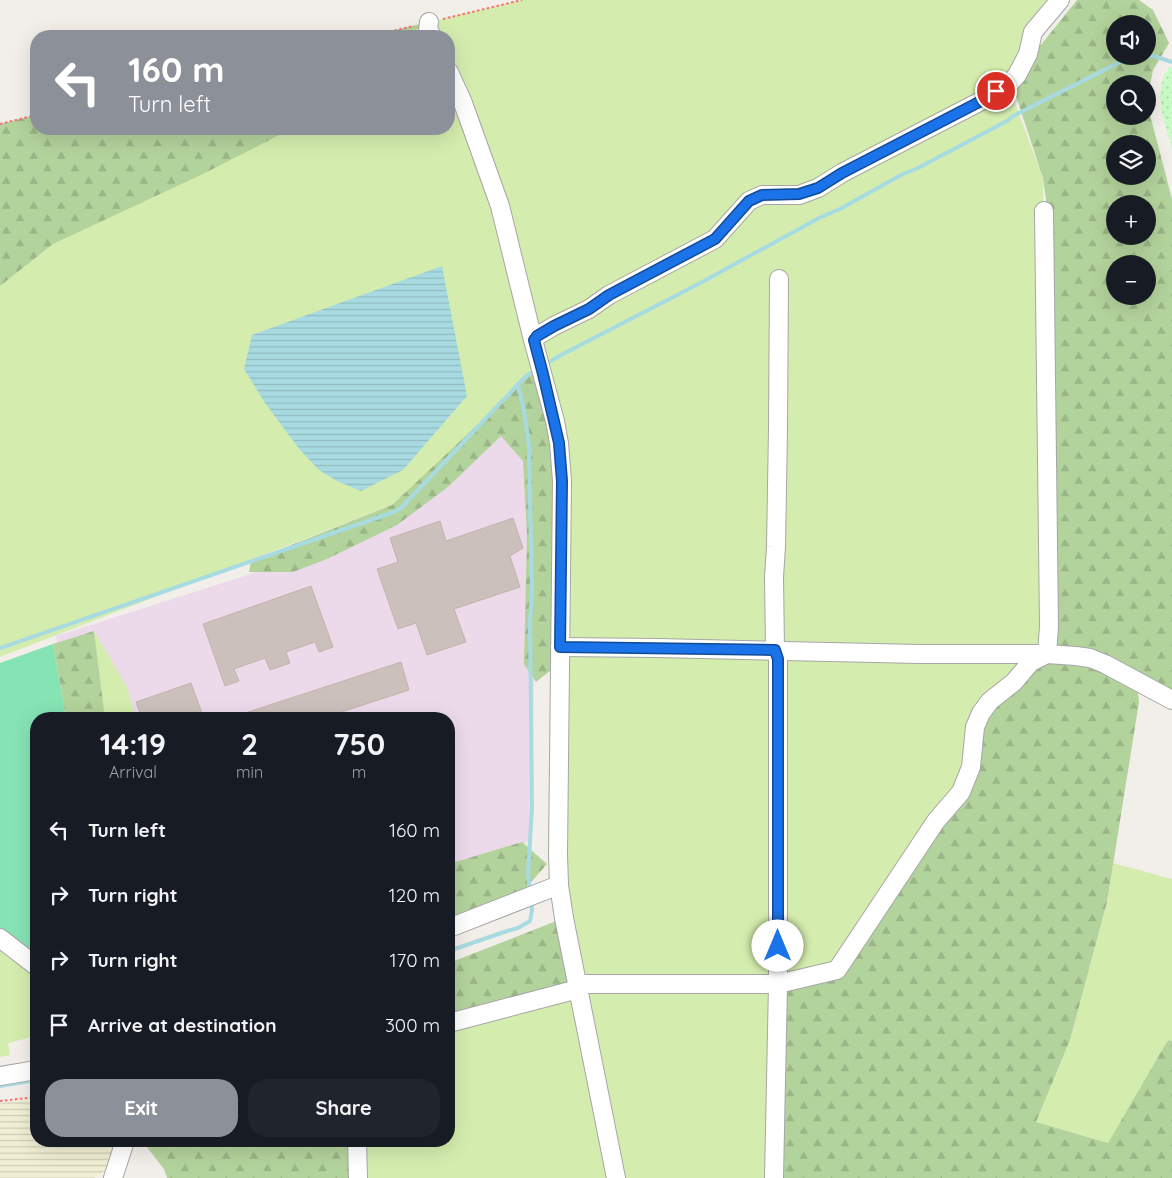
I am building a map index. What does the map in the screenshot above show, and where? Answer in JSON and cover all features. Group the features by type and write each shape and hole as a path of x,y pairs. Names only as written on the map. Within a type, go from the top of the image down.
{"street":[{"path":"534,340 537,336 589,309 609,295 715,239 749,201 762,195 799,194 818,188 842,173 1008,85 1017,75 1028,54 1034,32 1060,0"},
{"path":"455,86 500,206 546,383 559,443 562,481 559,885 616,1178"},
{"path":"1044,211 1048,455 1048,654"},
{"path":"774,1178 778,984 778,659 775,650 774,577 779,279"},
{"path":"560,647 919,654 1048,654 1090,658 1172,700"},
{"path":"455,1021 578,986 778,984 837,970 936,821 961,792 970,766 975,727 981,713 990,701 1014,682 1031,662 1048,654"},
{"path":"455,926 559,885"},
{"path":"0,938 30,961"},
{"path":"0,1076 30,1071"},
{"path":"113,1178 123,1147"},
{"path":"357,1147 358,1178"}],"path":[{"path":"431,29 522,0"},
{"path":"0,124 30,117"},
{"path":"0,1101 30,1097"}],"shaded area":[{"path":"523,393 536,510 532,840 455,868 455,712 68,712 56,636 382,532"}],"green space":[{"path":"521,0 1063,0 1008,85 1043,178 1049,626 961,792 837,970 778,1178 358,1178 357,1147 455,1147 455,1019 577,984 559,885 541,371 392,505 0,657 0,125 30,128 30,135 455,135 455,105 461,103 455,87 455,30 395,30","holes":["834,175 799,195 746,210 762,195"]},
{"path":"1077,0 1139,0 1153,10 1155,15 1106,15 1106,65 1156,65 1152,75 1106,75 1106,125 1153,125 1155,135 1106,135 1106,185 1156,185 1156,138 1172,199 1172,700 1137,682 1139,702 1107,902 1070,1040 1036,1122 1108,1143 1168,1040 1172,1041 1172,1178 781,1178 785,988 843,978 969,786 990,701 1047,654 1050,229 1043,178 1014,90 1040,46"},
{"path":"1156,16 1169,43 1156,65"},
{"path":"429,22 415,30 395,30"},
{"path":"1169,66 1172,68 1172,150 1162,112 1160,95 1164,74 1168,71"},
{"path":"30,116 30,135 279,135 203,174 53,244 0,286 0,124"},
{"path":"541,365 559,443 559,670 550,671 536,682 524,664 527,535 523,461 501,436 448,487 397,525 327,559 293,572 249,572 251,561 392,505"},
{"path":"94,631 127,687 134,712 103,712"},
{"path":"94,631 104,712 65,712 53,644"},
{"path":"53,644 65,712 30,712 30,959 0,934 0,663"},
{"path":"522,842 547,864 512,904 455,924 455,862"},
{"path":"1113,863 1172,879 1172,1041 1168,1040 1129,1116 1108,1143 1036,1122 1070,1040 1107,902"},
{"path":"564,918 577,984 455,1023 455,961"},
{"path":"0,942 30,965 30,1038 8,1043 10,1055 0,1057"},
{"path":"30,1099 30,1147 119,1147 107,1170 94,1178 0,1178 0,1103"},
{"path":"147,1147 357,1147 357,1178 167,1178 164,1169"}],"water":[{"path":"442,266 467,396 403,470 361,491 337,481 319,470 300,450 265,403 244,369 252,335"}],"building":[{"path":"513,518 523,548 510,556 520,587 454,609 466,642 427,655 416,623 398,629 377,569 398,562 390,538 440,521 446,541"},
{"path":"311,586 333,647 319,652 315,642 286,652 290,663 270,670 265,658 234,669 239,681 225,686 203,624"},
{"path":"401,662 409,690 341,712 248,712"},
{"path":"191,683 201,712 140,712 136,702"}],"waterway":[{"path":"1156,57 1172,62"},
{"path":"544,365 819,218 840,209 903,174 1007,121 1013,116 1114,65"},
{"path":"0,648 394,512 401,508 526,376 536,370"},
{"path":"518,385 530,452 532,591 530,622 532,807 528,874 530,891"},
{"path":"455,949 518,928 530,921 531,900"},
{"path":"0,1086 30,1081"}],"route":[{"path":"778,946 778,659 775,650 560,647 562,481 559,443 534,340 537,336 589,309 609,295 715,239 749,201 762,195 799,194 818,188 842,173 983,100 984,97 996,91"}]}
